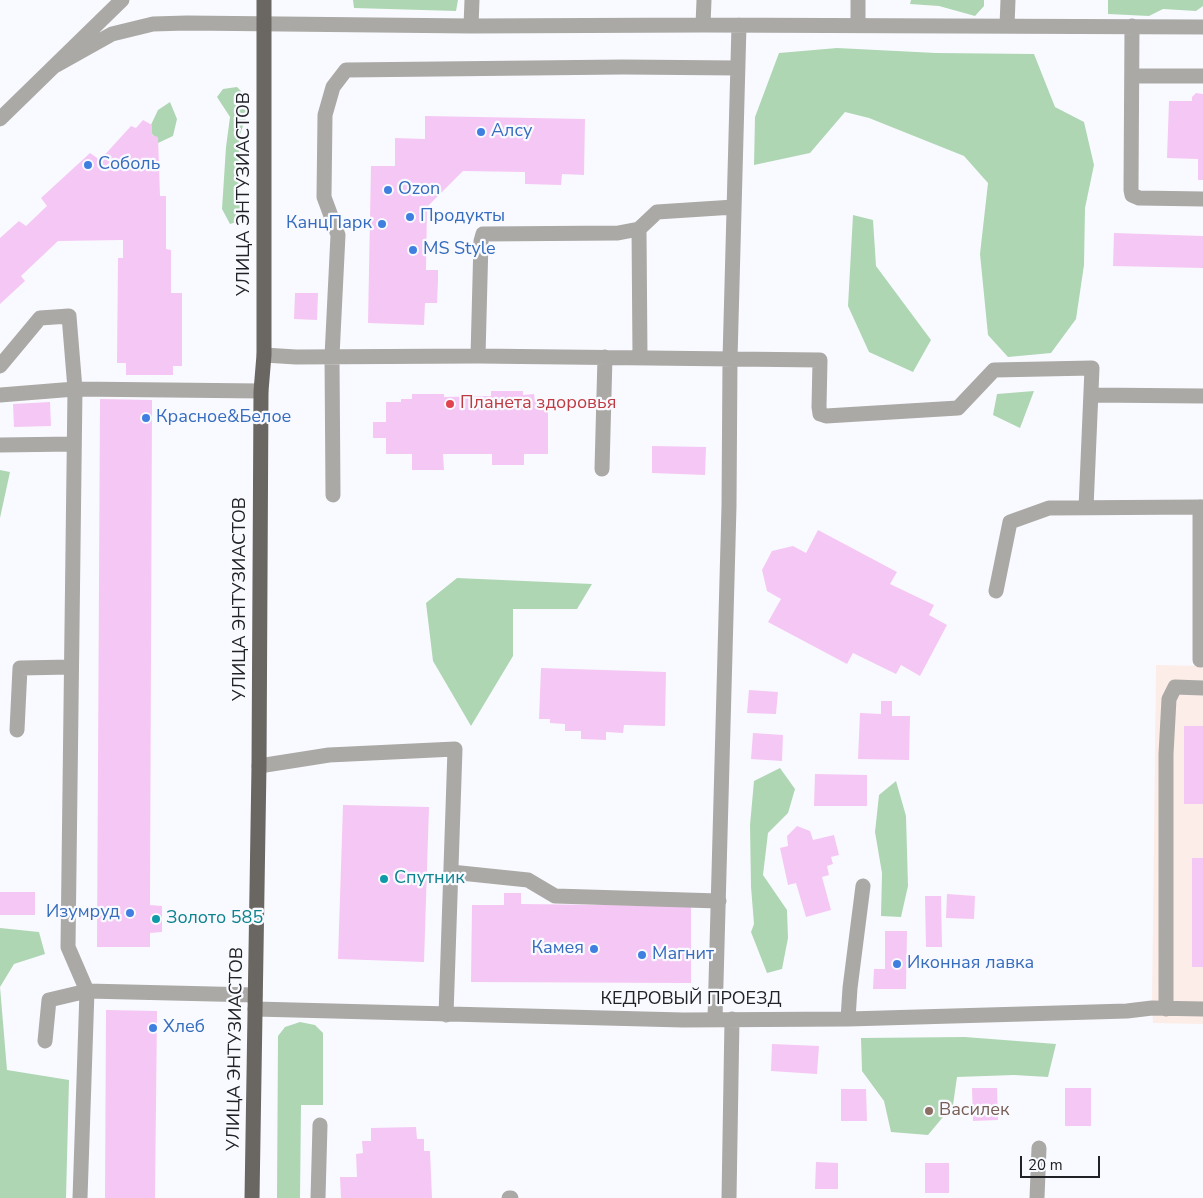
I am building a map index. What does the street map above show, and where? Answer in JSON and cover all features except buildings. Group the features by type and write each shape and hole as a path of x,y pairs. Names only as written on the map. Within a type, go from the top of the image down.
{"main road":[{"name":"УЛИЦА ЭНТУЗИАСТОВ","path":"252,1198 259,766 261,391 264,355 264,0"}],"street":[{"path":"0,119 122,0"},
{"path":"471,26 472,0"},
{"path":"703,25 704,0"},
{"path":"858,0 858,25"},
{"path":"1007,26 1008,0"},
{"path":"53,67 112,34 153,24 1203,27"},
{"path":"715,1019 729,506 730,359 739,25"},
{"path":"1132,26 1132,195 1139,198 1203,199"},
{"path":"333,495 332,356 338,235 324,198 325,115 333,87 346,70 623,67 738,68"},
{"path":"1132,76 1203,76"},
{"path":"478,356 481,241 483,234 618,233 639,229 656,212 734,207"},
{"path":"639,229 640,358"},
{"path":"0,366 40,318 69,316 75,389 68,947 87,991 80,1198"},
{"path":"264,355 296,357 478,356 820,360 819,407 820,414 826,416 958,408 994,370 1092,368 1086,508"},
{"path":"602,469 605,357"},
{"path":"0,394 75,389 261,391"},
{"path":"1091,395 1203,396"},
{"path":"0,445 74,444"},
{"path":"996,591 1010,522 1049,508 1201,507 1200,660"},
{"path":"17,730 20,668 71,667"},
{"path":"1166,1009 1166,754 1169,700 1175,688 1203,688"},
{"path":"259,766 329,755 455,749 446,1014"},
{"path":"451,872 528,880 555,896 719,901"},
{"path":"848,1018 863,886"},
{"name":"КЕДРОВЫЙ ПРОЕЗД","path":"46,1041 49,1000 87,991 446,1014 673,1020 848,1018 1127,1011 1152,1008 1203,1009"},
{"path":"730,1198 732,1019"},
{"path":"318,1198 320,1125"},
{"path":"1036,1198 1038,1148"}],"shaded area":[{"path":"1156,665 1203,666 1203,1024 1153,1023"}],"green space":[{"path":"353,0 458,0 456,11 354,8"},
{"path":"911,0 984,0 984,6 975,16 939,6 910,4"},
{"path":"1108,0 1203,0 1203,6 1196,11 1163,9 1149,16 1108,14"},
{"path":"837,48 936,53 1034,54 1055,107 1084,122 1094,165 1085,208 1084,265 1076,319 1051,353 1008,357 988,335 980,254 988,183 964,156 869,118 845,112 810,153 754,165 755,117 779,53"},
{"path":"237,87 246,96 248,112 239,137 240,221 230,224 222,209 230,117 217,97 223,89"},
{"path":"170,102 177,119 173,136 158,143 149,129 158,110"},
{"path":"853,215 873,220 876,266 931,340 913,372 869,352 848,306"},
{"path":"1034,391 1020,428 993,415 997,394"},
{"path":"0,470 10,472 0,518"},
{"path":"457,578 592,584 577,609 513,609 513,656 471,726 433,661 426,603"},
{"path":"780,768 795,789 788,813 768,833 763,875 787,910 788,938 782,969 767,973 751,932 754,924 751,887 750,825 754,781"},
{"path":"896,781 906,816 908,886 901,917 881,916 882,873 875,832 879,795"},
{"path":"0,928 39,932 45,954 14,964 0,987"},
{"path":"0,987 7,1070 69,1080 66,1198 0,1198"},
{"path":"300,1022 315,1025 323,1033 323,1105 301,1105 300,1198 277,1198 278,1036 285,1027"},
{"path":"965,1037 1056,1044 1048,1077 1014,1075 957,1077 953,1105 928,1135 891,1132 884,1101 862,1071 861,1038"}],"place":[{"name":"Алсу","path":"481,132"},
{"name":"Соболь","path":"88,165"},
{"name":"Ozon","path":"388,190"},
{"name":"Продукты","path":"410,217"},
{"name":"КанцПарк","path":"382,224"},
{"name":"MS Style","path":"413,250"},
{"name":"Планета здоровья","path":"450,404"},
{"name":"Красное&Белое","path":"146,418"},
{"name":"Спутник","path":"384,879"},
{"name":"Изумруд","path":"130,913"},
{"name":"Золото 585","path":"156,919"},
{"name":"Камея","path":"594,949"},
{"name":"Магнит","path":"642,955"},
{"name":"Иконная лавка","path":"897,964"},
{"name":"Хлеб","path":"153,1028"},
{"name":"Василек","path":"929,1111"}]}
